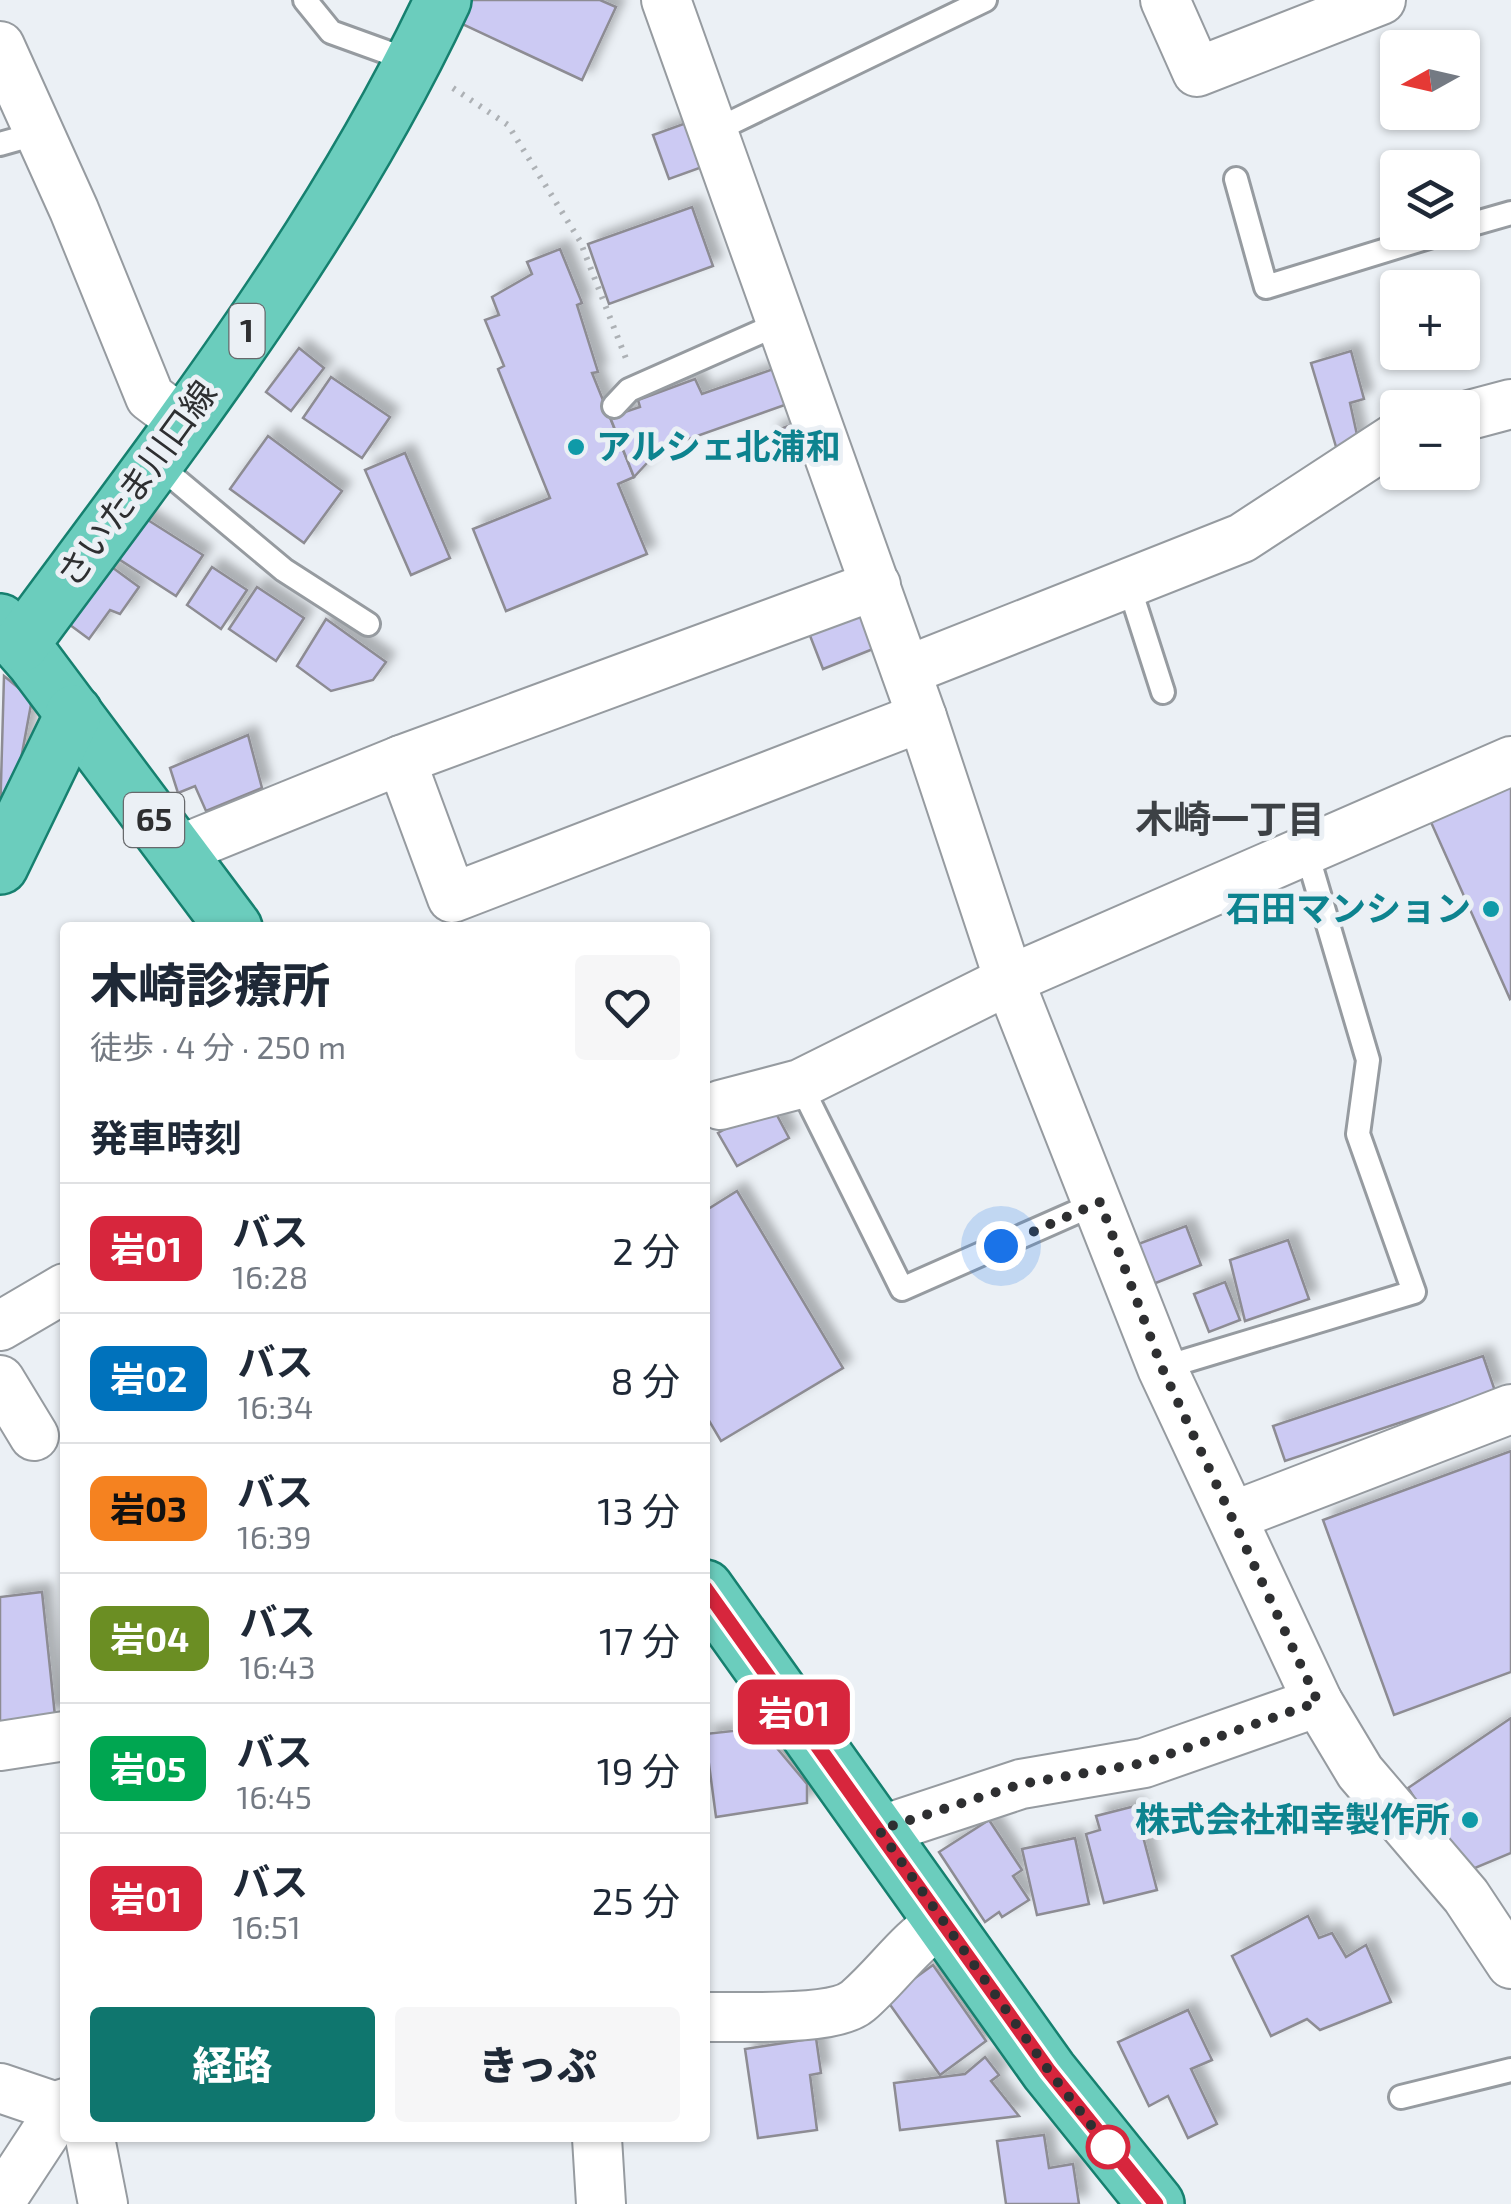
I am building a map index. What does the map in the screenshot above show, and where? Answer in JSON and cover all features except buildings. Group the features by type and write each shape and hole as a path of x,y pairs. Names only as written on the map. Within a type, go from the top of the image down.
{"main road":[{"name":"さいたま川口線","path":"74,713 7,644 167,441 314,240 414,62 443,0"},
{"name":"65","path":"74,713 230,922"},
{"path":"0,866 74,713"},
{"path":"710,1595 1049,2071 1156,2204"}],"street":[{"path":"666,0 922,716 1010,980 1162,1368 1318,1702 1360,1772 1466,1896 1511,1964"},
{"path":"1165,0 1197,72 1381,0"},
{"path":"0,46 20,138 150,397 167,441"},
{"path":"1480,412 1511,404"},
{"path":"906,671 1242,538 1380,448"},
{"path":"177,851 401,760 876,585"},
{"path":"401,760 452,898 922,716"},
{"path":"710,1112 800,1084 1010,980 1511,761"},
{"path":"0,1326 60,1291"},
{"path":"0,1380 34,1436"},
{"path":"1232,1516 1511,1409"},
{"path":"879,1830 1021,1784 1144,1763 1318,1702"},
{"path":"0,1746 60,1737"},
{"path":"710,2017 834,2012 856,2004 916,1938 942,1921"},
{"path":"0,2088 60,2111"},
{"path":"0,2202 60,2127"},
{"path":"80,2142 103,2204"},
{"path":"597,2142 600,2204"}],"lane":[{"path":"305,0 331,32 414,62"},
{"path":"714,131 986,0"},
{"path":"1236,179 1266,287 1387,250"},
{"path":"1480,221 1511,212"},
{"path":"614,406 637,386 783,322"},
{"path":"167,441 284,570 368,624"},
{"path":"1128,583 1164,692"},
{"path":"1162,1368 1414,1292 1358,1134 1368,1060 1306,850"},
{"path":"800,1084 902,1289 1100,1202"},
{"path":"1401,2097 1511,2070"}],"path":[{"path":"414,62 508,124 580,241 637,386"}],"bus line":[{"name":"岩01","path":"710,1595 1049,2071 1156,2204"}],"place":[{"name":"アルシェ北浦和","path":"576,447"},
{"name":"石田マンション","path":"1491,909"},
{"name":"株式会社和幸製作所","path":"1470,1820"}],"district":[{"name":"木崎一丁目","path":"1230,820"}],"route":[{"path":"1001,1246 1100,1202 1162,1368 1318,1702 1144,1763 1021,1784 879,1830 1049,2071 1108,2147"}]}
